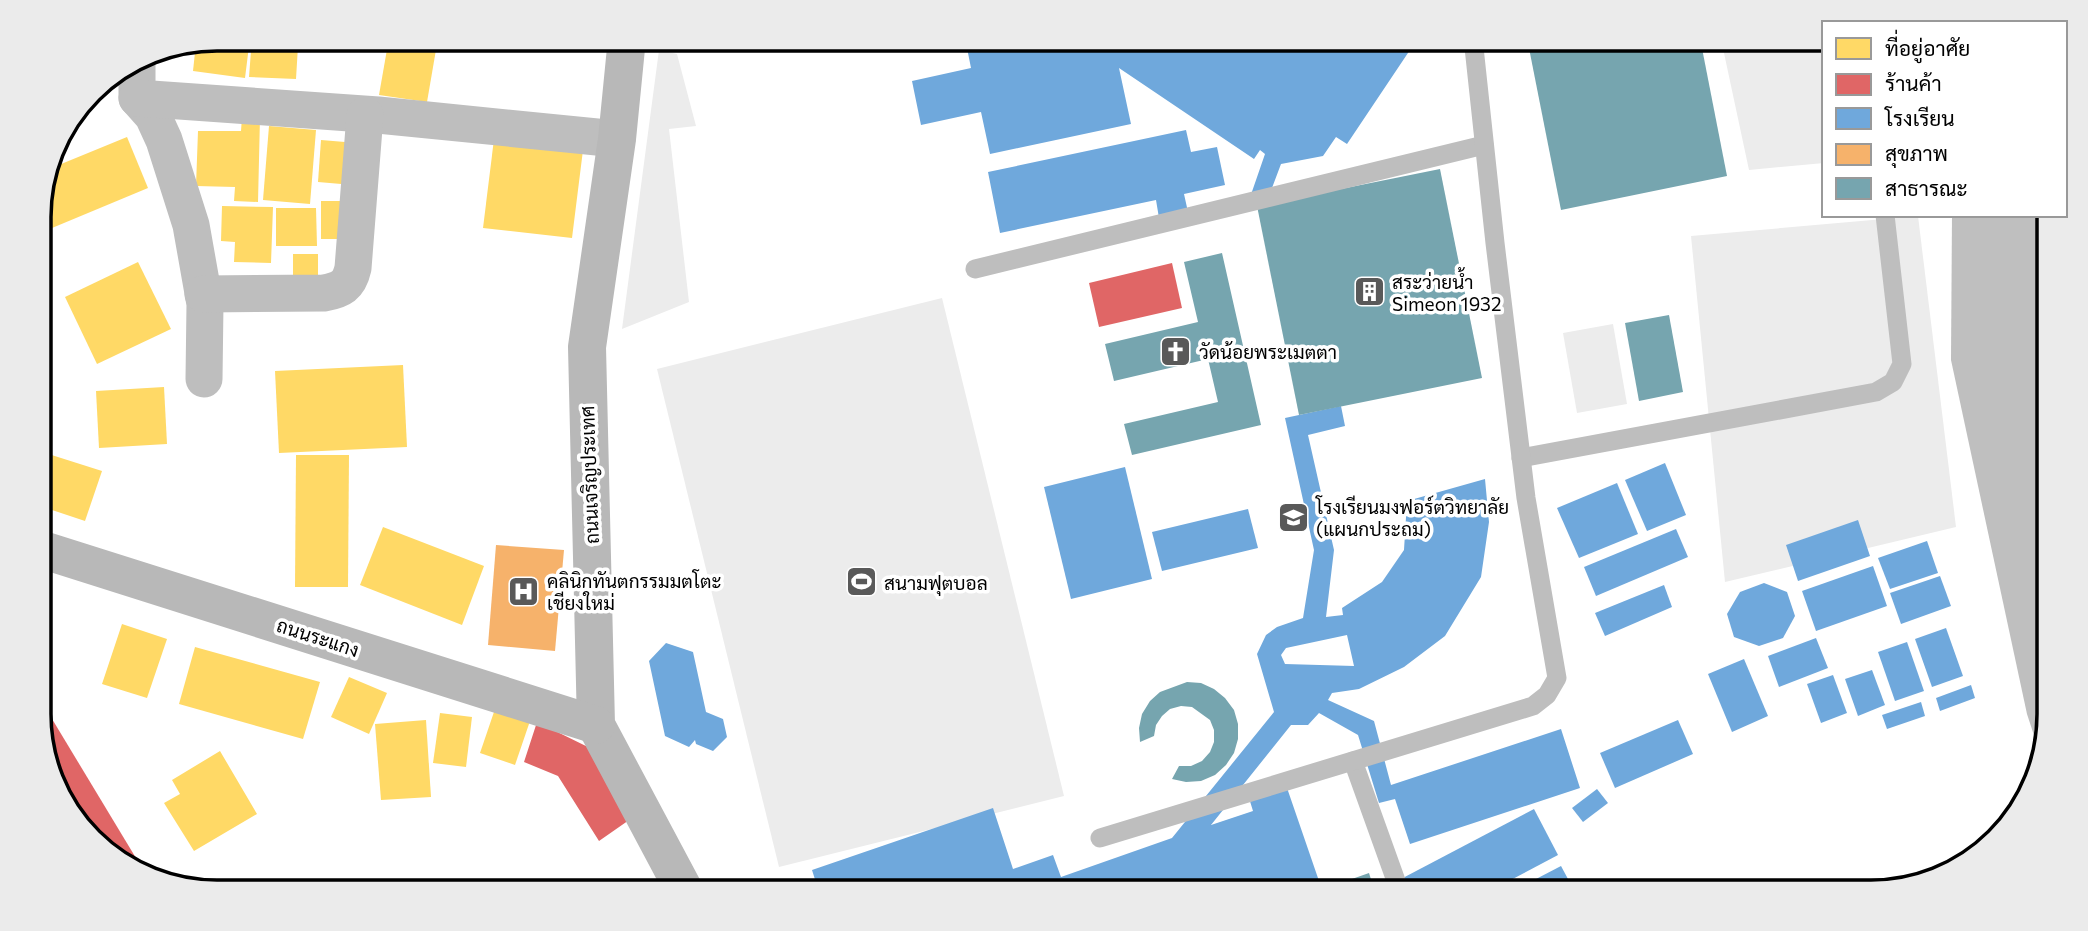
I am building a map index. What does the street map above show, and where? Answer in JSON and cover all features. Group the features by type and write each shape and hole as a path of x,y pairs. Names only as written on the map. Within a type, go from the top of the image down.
{"street":[{"name":"ถนนเจริญประเทศ","path":"626,51 617,139 587,347 596,724 679,880"},
{"path":"137,71 137,98 153,116 174,166 191,225 203,294 204,379"},
{"path":"137,98 365,115 617,139"},
{"path":"203,294 324,293 341,289 347,284 353,268 365,115"},
{"name":"ถนนระแกง","path":"51,552 596,724"}],"lane":[{"path":"1100,838 1532,706 1547,695 1558,678 1526,498 1474,51"},
{"path":"975,269 1484,145"},
{"path":"1521,458 1876,392 1893,382 1902,364 1885,217"},
{"path":"1353,761 1397,880"}],"shaded area":[{"path":"659,51 664,51 677,54 696,126 669,129 689,302 622,329"},
{"path":"1724,51 1822,51 1822,163 1749,170"},
{"path":"1918,217 1956,527 1725,582 1691,236"},
{"path":"1952,217 2037,217 2035,740 2027,714 1951,360"},
{"name":"สนามฟุตบอล","path":"942,298 1064,796 779,867 657,369"},
{"path":"1613,324 1627,404 1577,413 1563,333"}],"building: ที่อยู่อาศัย":[{"path":"248,51 245,78 193,71 195,52"},
{"path":"251,51 298,51 296,79 249,77"},
{"path":"387,51 436,51 427,102 379,95"},
{"path":"242,117 260,117 258,202 234,201 235,187 196,186 198,131 241,131"},
{"path":"269,126 316,130 310,204 263,200"},
{"path":"495,131 584,142 572,238 483,228"},
{"path":"127,137 148,188 52,228 52,195 59,165"},
{"path":"321,140 357,143 353,185 318,182"},
{"path":"321,201 350,201 350,239 321,239"},
{"path":"222,206 273,207 271,263 234,262 235,242 221,241"},
{"path":"276,208 316,208 317,246 276,246"},
{"path":"293,254 318,254 318,276 293,277"},
{"path":"138,262 171,329 97,364 65,297"},
{"path":"403,365 407,447 279,453 275,371"},
{"path":"164,387 167,444 99,448 96,391"},
{"path":"51,455 102,471 85,521 51,510"},
{"path":"296,455 349,455 348,587 295,587"},
{"path":"383,527 484,566 462,625 360,585"},
{"path":"122,624 167,639 147,698 102,684"},
{"path":"195,647 320,682 303,739 179,704"},
{"path":"349,677 387,693 369,734 331,717"},
{"path":"495,709 530,721 515,765 480,753"},
{"path":"440,713 472,717 466,767 433,763"},
{"path":"426,720 431,797 381,800 375,724"},
{"path":"220,751 257,814 194,851 164,803 180,794 172,780"}],"building: ร้านค้า":[{"path":"1172,263 1182,308 1099,327 1089,283"},
{"path":"51,717 137,859 99,832 73,797 56,757"},
{"path":"537,722 592,749 632,818 599,841 558,776 524,762"}],"building: โรงเรียน":[{"path":"968,51 1409,51 1347,144 1336,137 1323,156 1281,164 1266,204 1246,209 1265,154 1260,150 1254,159 1119,68 1131,124 990,154 981,112 921,125 912,81 971,68"},
{"path":"1186,130 1191,152 1217,147 1225,185 1184,194 1188,212 1159,218 1156,200 1000,233 988,172"},
{"path":"1341,406 1345,426 1308,435 1334,550 1326,617 1343,615 1342,608 1382,582 1404,550 1407,501 1485,479 1489,522 1481,577 1445,636 1404,667 1359,689 1332,693 1328,700 1374,721 1391,785 1561,729 1580,788 1410,844 1395,799 1379,803 1358,735 1319,713 1308,725 1291,725 1211,825 1253,811 1249,798 1286,785 1319,880 815,880 812,870 993,808 1013,869 1053,855 1061,877 1172,838 1274,712 1257,654 1266,635 1277,627 1303,618 1314,550 1285,418","holes":["1347,635 1354,666 1285,664 1281,655 1286,648"]},
{"path":"1665,463 1686,515 1647,531 1625,480"},
{"path":"1125,467 1152,579 1071,599 1044,487"},
{"path":"1617,483 1638,534 1579,558 1557,508"},
{"path":"1248,509 1258,548 1162,571 1152,532"},
{"path":"1858,520 1870,556 1798,581 1786,545"},
{"path":"1676,529 1688,557 1596,596 1584,567"},
{"path":"1927,541 1938,573 1890,589 1878,558"},
{"path":"1873,566 1887,606 1816,631 1802,591"},
{"path":"1940,576 1951,606 1901,624 1890,593"},
{"path":"1764,583 1787,592 1795,616 1783,638 1759,646 1734,637 1727,614 1740,592"},
{"path":"1664,585 1672,607 1605,636 1595,613"},
{"path":"1946,628 1963,676 1932,687 1915,639"},
{"path":"1816,638 1828,668 1779,687 1768,656"},
{"path":"1907,642 1924,691 1895,701 1878,652"},
{"path":"666,643 693,652 706,712 723,719 727,737 713,751 696,744 695,740 689,747 665,736 649,661"},
{"path":"1744,659 1768,716 1732,732 1708,674"},
{"path":"1872,670 1885,705 1858,716 1845,679"},
{"path":"1833,675 1847,713 1821,723 1807,684"},
{"path":"1971,685 1975,698 1940,711 1936,698"},
{"path":"1921,702 1925,716 1887,729 1882,715"},
{"path":"1678,720 1693,754 1615,788 1600,753"},
{"path":"1597,789 1608,803 1583,822 1572,808"},
{"path":"1534,809 1558,855 1511,880 1399,880"},
{"path":"1561,866 1569,880 1534,880"}],"building: สุขภาพ":[{"path":"496,545 564,550 555,651 488,645"}],"building: สาธารณะ":[{"path":"1530,51 1703,51 1727,176 1561,210"},
{"name":"สระว่ายน้ำ Simeon 1932","path":"1440,169 1482,378 1299,415 1257,206"},
{"name":"วัดน้อยพระเมตตา","path":"1222,253 1261,425 1132,455 1124,424 1218,402 1208,359 1114,381 1105,344 1198,322 1184,262"},
{"path":"1669,315 1683,392 1639,401 1625,323"},
{"path":"1187,682 1201,683 1225,698 1234,710 1238,739 1234,753 1215,775 1201,781 1186,782 1172,779 1179,766 1191,766 1202,761 1210,752 1214,742 1214,730 1210,720 1192,707 1181,706 1170,709 1162,716 1156,725 1154,736 1140,742 1139,728 1142,714 1150,701 1160,692"},
{"path":"1369,873 1371,880 1349,880"}],"place":[{"name":"สระว่ายน้ำ Simeon 1932","path":"1369,292"},
{"name":"วัดน้อยพระเมตตา","path":"1176,351"},
{"name":"โรงเรียนมงฟอร์ตวิทยาลัย (แผนกประถม)","path":"1293,517"},
{"name":"สนามฟุตบอล","path":"861,582"},
{"name":"คลินิกทันตกรรมมตโตะ เชียงใหม่","path":"524,591"}]}
